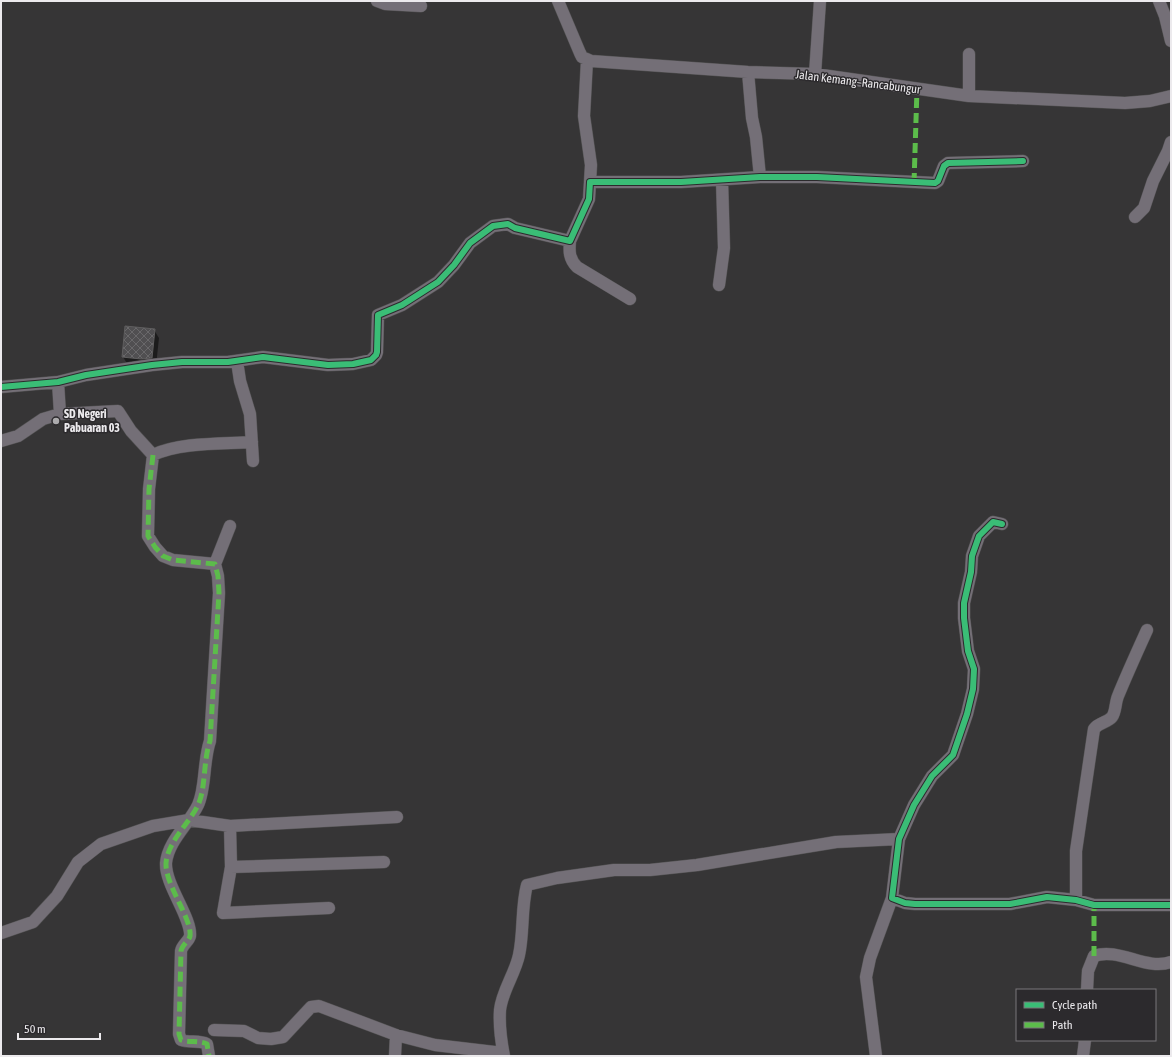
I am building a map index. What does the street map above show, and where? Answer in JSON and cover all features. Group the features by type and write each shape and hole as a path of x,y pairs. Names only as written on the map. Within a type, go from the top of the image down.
{"street":[{"path":"376,1 385,4 421,6"},
{"path":"558,1 580,53 587,60 584,116 591,165 590,182 588,199 570,241 569,255 572,262 577,267 630,299"},
{"path":"815,74 820,1"},
{"path":"1159,1 1165,16 1171,41"},
{"path":"969,54 969,96"},
{"name":"Jalan Kemang–Rancabungur","path":"587,60 748,72 815,74 969,96 1125,103 1150,101 1171,96"},
{"path":"748,72 752,118 756,137 760,177"},
{"path":"1135,217 1144,208 1153,181 1171,142"},
{"path":"590,182 681,182 760,177 832,178 935,183 938,181 944,166 948,163 1023,161"},
{"path":"719,285 724,248 722,180"},
{"path":"1,387 58,382 86,375 182,362 238,360 269,357 336,365 354,364 370,360 376,355 377,352 378,315 402,305 438,282 454,265 470,243 493,226 508,224 515,228 570,241"},
{"path":"238,360 240,381 250,414 253,461"},
{"path":"58,382 60,414"},
{"path":"1,441 18,436 43,419 60,414 118,411 132,432 153,455 149,489 148,536 163,556 173,560 215,564"},
{"path":"153,455 161,451 192,446 252,442"},
{"path":"876,1056 866,977 870,958 892,898 899,839 914,805 932,776 954,755 959,742 973,689 974,669 968,651 963,610 971,572 972,556 979,536 987,526 993,522 1002,524"},
{"path":"209,1056 207,1044 202,1042 188,1042 181,1040 178,1034 180,951 182,945 189,939 190,935 169,879 166,864 169,851 199,804 205,758 210,741 219,593 218,576 215,564 230,526"},
{"path":"1076,900 1076,851 1094,729 1099,723 1110,719 1113,716 1125,678 1147,630"},
{"path":"1,933 33,922 58,896 78,862 101,844 153,826 189,820 230,826 397,817"},
{"path":"230,826 231,867 223,913 329,908"},
{"path":"214,1030 244,1031 258,1038 271,1039 283,1037 310,1008 316,1006 396,1035 435,1045 504,1054 500,1009 515,972 520,954 524,899 527,885 558,878 614,870 650,870 697,865 836,842 899,839"},
{"path":"231,867 384,862"},
{"path":"892,898 905,903 915,904 1010,904 1047,898 1076,900 1094,905 1171,905"},
{"path":"1087,989 1090,963 1094,956 1100,954 1112,954 1158,964 1171,962"},
{"path":"394,1056 396,1035"},
{"path":"1083,1056 1085,1041"}],"building":[{"path":"125,326 155,329 152,358 141,359 122,357"}],"marked path":[{"path":"914,183 917,89"},
{"path":"153,455 149,489 148,536 163,556 173,560 215,564 218,576 219,593 210,741 206,757 201,798 194,812 171,847 166,863 170,881 190,929 190,936 181,951 179,1034 181,1040 207,1044 209,1056"},
{"path":"1094,905 1094,956"}],"cycle path":[{"path":"1,387 58,382 86,375 182,362 228,362 263,357 328,365 353,364 371,360 377,352 378,315 402,305 438,282 454,265 470,243 493,226 508,224 515,228 570,241 589,199 590,182 681,182 760,177 817,177 935,183 938,181 944,166 948,163 1023,161"},
{"path":"1002,524 993,522 979,536 972,556 971,572 964,603 964,618 968,651 974,669 973,689 967,714 953,755 932,776 914,805 899,839 892,898 905,903 915,904 1010,904 1047,897 1076,900 1094,905 1171,905"}],"place":[{"name":"SD Negeri Pabuaran 03","path":"56,421"}]}
